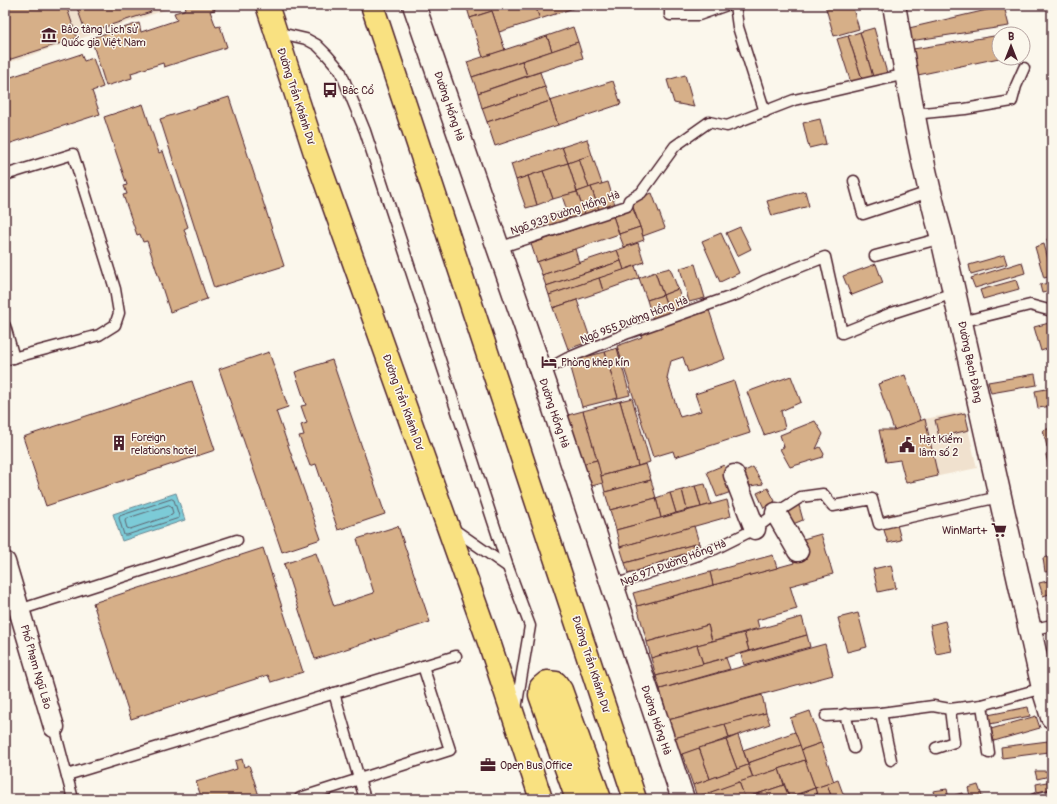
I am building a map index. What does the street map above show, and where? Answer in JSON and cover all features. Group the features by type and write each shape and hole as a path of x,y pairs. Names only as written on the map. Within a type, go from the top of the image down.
{"main road":[{"name":"Đường Trần Khánh Dư","path":"266,5 315,153 490,646 541,799"},
{"name":"Đường Trần Khánh Dư","path":"372,5 636,799"},
{"path":"576,799 540,695 541,687 547,682 556,684 561,690 600,799"}],"street":[{"name":"Đường Hồng Hà","path":"414,5 540,373 553,406 683,799"},
{"name":"Đường Bạch Đằng","path":"894,5 913,114 929,192 942,238 1030,630 1045,666 1043,688 1052,717"},
{"path":"734,475 755,528"},
{"path":"776,513 798,551"},
{"name":"Phố Phạm Ngũ Lão","path":"5,562 54,727"}],"lane":[{"path":"670,5 670,15 698,15 727,5"},
{"path":"735,5 738,27 765,112"},
{"path":"276,32 306,39 317,45 340,70 365,131 508,566 530,626 514,720"},
{"path":"913,114 965,109 1012,100 1024,68"},
{"name":"Ngõ 933 Đường Hồng Hà","path":"498,248 627,206 629,200 641,193 675,146 709,122 727,126 794,100 906,74"},
{"path":"5,175 73,154 115,289 119,313 115,325 99,335 10,359 5,326"},
{"path":"854,181 863,214 929,192"},
{"path":"875,256 942,238"},
{"name":"Ngõ 955 Đường Hồng Hà","path":"540,373 568,358 628,333 738,294 764,281 825,257 842,333 892,313 954,294"},
{"path":"961,322 1030,305 1052,311"},
{"name":"Ngõ 971 Đường Hồng Hà","path":"612,586 715,549 755,528 801,497 823,494 833,506 872,499 879,524 999,497"},
{"path":"447,524 508,566"},
{"path":"19,610 237,540"},
{"path":"1030,630 1052,625"},
{"path":"67,775 456,656"},
{"path":"300,798 450,750 424,666"},
{"path":"826,716 881,713 933,706 950,709 982,705 1043,688"},
{"path":"334,693 366,799"},
{"path":"982,705 989,753"},
{"path":"936,748 954,742 950,709"},
{"path":"881,713 892,760"},
{"path":"845,714 854,748"},
{"path":"54,727 74,799"},
{"path":"1035,799 1052,795"}],"shaded area":[{"name":"Bảo tàng Lịch sử Quốc gia Việt Nam","path":"5,5 180,5 5,64"},
{"path":"964,411 977,468 906,483 900,460 886,462 879,430 894,430 925,419"}],"water":[{"path":"176,493 185,520 122,541 113,514"}],"building":[{"path":"66,5 77,38 5,61 5,6"},
{"path":"76,5 149,5 151,12 86,33"},
{"path":"187,5 213,5 215,10 210,11 216,27 220,26 227,47 164,67 163,63 131,73 132,78 106,86 91,38 139,23 141,32 177,20 174,13 184,10"},
{"path":"477,5 535,5 540,19 499,32 492,11 470,18 467,8"},
{"path":"535,5 583,5 540,19"},
{"path":"825,5 852,5 859,29 834,36"},
{"path":"1004,6 1009,26 991,26 991,29 910,41 909,28"},
{"path":"492,11 505,50 483,57 470,18"},
{"path":"573,27 578,42 552,51 547,36"},
{"path":"874,28 887,73 873,77 860,32"},
{"path":"860,32 873,77 862,79 848,36"},
{"path":"547,36 552,51 472,77 467,62"},
{"path":"848,36 862,79 851,83 837,39"},
{"path":"991,36 991,60 918,75 907,50"},
{"path":"578,42 583,58 527,76 522,61"},
{"path":"81,54 84,61 93,58 103,87 92,91 100,114 5,145 5,79"},
{"path":"522,61 527,76 478,93 472,77"},
{"path":"540,72 545,87 482,108 478,93"},
{"path":"685,75 694,107 674,103 667,80"},
{"path":"613,81 621,104 558,125 550,101"},
{"path":"545,87 550,101 487,122 482,108"},
{"path":"229,97 284,266 214,288 160,119"},
{"path":"550,101 558,125 495,146 487,122"},
{"path":"143,104 159,153 163,151 188,227 184,229 207,299 170,312 147,241 143,242 140,234 137,235 123,195 127,194 124,186 127,185 104,117"},
{"path":"820,119 826,144 809,148 803,123"},
{"path":"587,139 592,155 568,163 562,147"},
{"path":"562,147 568,163 516,180 511,164"},
{"path":"592,155 602,184 589,188 579,159"},
{"path":"579,159 589,188 577,192 568,163"},
{"path":"568,163 577,192 553,199 543,171"},
{"path":"543,171 553,199 537,205 528,176"},
{"path":"528,176 537,205 526,208 516,180"},
{"path":"608,182 616,208 600,213 591,187"},
{"path":"591,187 600,213 586,217 577,192"},
{"path":"805,191 809,206 772,216 767,201"},
{"path":"577,192 586,217 571,222 562,196"},
{"path":"652,193 665,228 643,236 631,201"},
{"path":"633,209 640,227 619,234 613,216"},
{"path":"567,210 571,222 538,233 534,221"},
{"path":"613,216 619,234 537,262 531,244"},
{"path":"640,227 644,240 624,247 619,234"},
{"path":"740,227 751,249 737,256 726,233"},
{"path":"721,233 739,273 720,282 702,241"},
{"path":"1052,237 1052,260 1047,239"},
{"path":"638,243 644,262 624,270 617,250"},
{"path":"1044,244 1052,276 1044,278 1035,247"},
{"path":"575,249 579,263 542,275 537,262"},
{"path":"617,250 621,261 546,286 542,275"},
{"path":"1004,255 1007,264 971,274 969,265"},
{"path":"621,261 624,270 549,295 546,286"},
{"path":"1022,262 1025,273 975,288 971,278"},
{"path":"695,264 705,298 689,302 680,268"},
{"path":"876,264 883,283 852,295 843,276"},
{"path":"635,266 639,278 603,291 599,278"},
{"path":"670,268 678,289 663,295 655,272"},
{"path":"655,272 663,295 647,300 639,278"},
{"path":"599,278 603,291 553,308 549,295"},
{"path":"1016,280 1019,289 983,299 980,290"},
{"path":"1052,282 1052,291 1042,293 1040,285"},
{"path":"678,289 684,309 670,314 663,295"},
{"path":"663,295 670,314 653,320 647,300"},
{"path":"577,300 591,341 568,349 553,308"},
{"path":"709,310 725,359 688,372 683,357 671,361 667,378 680,417 701,411 695,394 734,381 750,433 675,457 673,451 653,457 617,346 642,337 640,333"},
{"path":"1049,323 1052,332 1052,347 1041,351 1034,327"},
{"path":"617,348 630,395 618,398 605,352"},
{"path":"269,352 288,407 276,411 321,539 282,552 219,369"},
{"path":"605,352 618,398 582,407 569,361"},
{"path":"332,360 385,514 338,530 316,464 310,466 299,436 304,435 301,425 307,423 301,406 306,405 295,372"},
{"path":"1035,374 1037,385 991,393 988,382"},
{"path":"905,375 921,421 894,430 878,384"},
{"path":"791,376 801,402 781,411 785,428 764,435 747,392"},
{"name":"Foreign relations hotel","path":"192,381 215,450 46,506 23,437"},
{"path":"1052,388 1052,406 1038,408 1035,391"},
{"path":"632,398 650,462 638,466 620,401"},
{"path":"620,401 638,466 601,476 583,411"},
{"path":"583,411 597,460 581,464 568,415"},
{"path":"965,413 969,430 939,437 935,420"},
{"name":"Hạt Kiểm lâm số 2","path":"925,419 938,476 906,483 900,460 886,462 879,430 894,430"},
{"path":"815,421 823,434 816,449 820,447 824,454 823,457 790,467 780,449 784,447 780,435"},
{"path":"1052,428 1052,446 1047,447 1043,430"},
{"path":"1052,454 1052,482 1046,455"},
{"path":"597,460 603,483 588,487 581,464"},
{"path":"646,464 651,480 605,492 601,476"},
{"path":"724,465 734,491 717,497 707,472"},
{"path":"753,467 763,484 750,486 743,472"},
{"path":"651,480 656,498 610,510 605,492"},
{"path":"705,484 711,504 701,507 695,486"},
{"path":"695,486 701,507 687,510 682,490"},
{"path":"768,488 775,501 764,508 757,493"},
{"path":"682,490 687,510 676,513 670,493"},
{"path":"670,493 676,513 661,518 656,498"},
{"path":"656,498 661,518 616,530 610,510"},
{"path":"797,498 803,520 788,526 777,507"},
{"path":"727,500 731,516 620,547 616,530"},
{"path":"894,513 901,540 888,543 880,517"},
{"path":"398,526 430,622 315,659 284,564 316,553 334,606 374,593 357,539"},
{"path":"694,526 699,543 625,563 620,547"},
{"path":"821,534 833,574 790,586 797,609 757,620 759,628 712,641 708,625 647,642 637,606 794,563 789,543"},
{"path":"699,543 703,560 630,580 625,563"},
{"path":"263,548 303,672 271,682 268,675 131,719 93,603"},
{"path":"773,555 777,568 713,585 710,572"},
{"path":"1052,556 1052,571 1045,572 1043,558"},
{"path":"891,565 896,588 878,592 873,569"},
{"path":"710,572 713,585 637,606 633,593"},
{"path":"1052,580 1052,593 1043,596 1039,583"},
{"path":"858,613 867,647 847,652 838,618"},
{"path":"802,617 807,635 749,651 744,633"},
{"path":"945,621 952,651 936,654 930,625"},
{"path":"708,625 712,641 651,658 647,642"},
{"path":"744,633 749,651 703,664 697,645"},
{"path":"807,635 810,647 744,665 741,654"},
{"path":"825,644 833,675 668,720 660,689"},
{"path":"697,645 703,664 656,676 651,658"},
{"path":"726,658 730,669 660,689 656,676"},
{"path":"762,695 766,713 674,738 668,720"},
{"path":"1028,707 1030,716 990,724 988,715"},
{"path":"810,711 821,743 801,750 790,718"},
{"path":"766,713 770,724 729,738 725,724"},
{"path":"1036,716 1040,728 994,741 991,729"},
{"path":"725,724 729,738 680,755 674,738"},
{"path":"795,732 800,745 748,763 743,750"},
{"path":"738,735 748,765 737,769 726,740"},
{"path":"726,740 737,769 710,779 699,748"},
{"path":"1048,741 1049,752 1002,758 1001,747"},
{"path":"821,743 834,782 815,788 801,750"},
{"path":"800,745 805,760 753,778 748,763"},
{"path":"699,748 710,779 693,785 682,754"},
{"path":"242,759 244,767 249,765 260,799 202,799 196,782 237,769 235,761"},
{"path":"805,760 815,788 789,797 779,769"},
{"path":"748,765 753,778 697,797 693,785"},
{"path":"779,769 784,785 745,798 739,782"},
{"path":"1035,771 1048,771 1050,776 1037,779"},
{"path":"838,780 845,799 832,799 827,784"},
{"path":"1052,781 1052,789 1037,792 1036,784"},
{"path":"739,782 745,798 698,799 697,797"},
{"path":"827,784 832,799 818,799 815,788"},
{"path":"784,785 789,797 783,799 742,799"},
{"path":"978,785 983,799 971,799 968,788"},
{"path":"815,788 818,799 804,799 802,793"},
{"path":"947,789 949,799 935,799 933,791"},
{"path":"802,793 804,799 789,799 789,797"},
{"path":"962,793 964,799 956,799 955,795"}],"place":[{"name":"Bảo tàng Lịch sử Quốc gia Việt Nam","path":"49,35"},
{"name":"Bác Cổ","path":"330,90"},
{"name":"Phòng khép kín","path":"549,362"},
{"name":"Foreign relations hotel","path":"119,443"},
{"name":"Hạt Kiểm lâm số 2","path":"907,445"},
{"name":"WinMart+","path":"999,530"},
{"name":"Open Bus Office","path":"488,765"}]}
